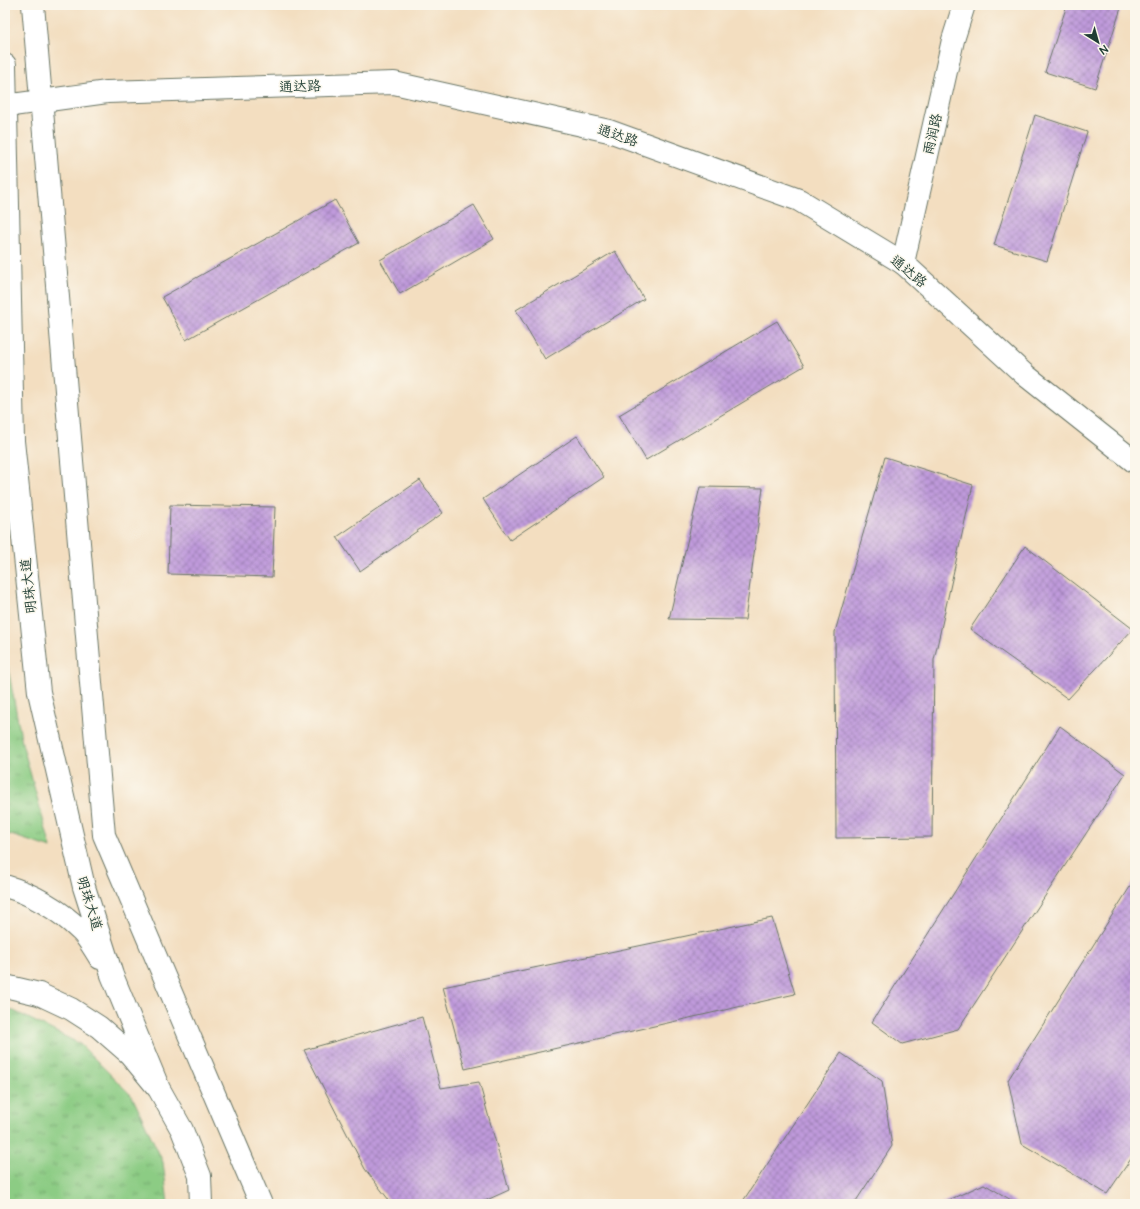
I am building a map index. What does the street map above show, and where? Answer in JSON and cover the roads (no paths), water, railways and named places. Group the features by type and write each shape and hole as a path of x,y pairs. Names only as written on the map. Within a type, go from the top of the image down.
{"main road":[{"path":"33,5 104,835 261,1204"},
{"name":"雨润路","path":"903,263 953,40 964,5"},
{"name":"明珠大道","path":"5,65 14,441 39,692 84,887 112,975 159,1089"},
{"name":"通达路","path":"5,106 107,92 394,83 609,131 799,200 903,263 1024,374 1135,462"},
{"path":"5,886 17,889 49,905 81,931 112,975"},
{"path":"5,986 39,994 71,1009 99,1027 130,1054 159,1089 182,1130 200,1176 216,1204"},
{"path":"200,1176 201,1204"}]}
